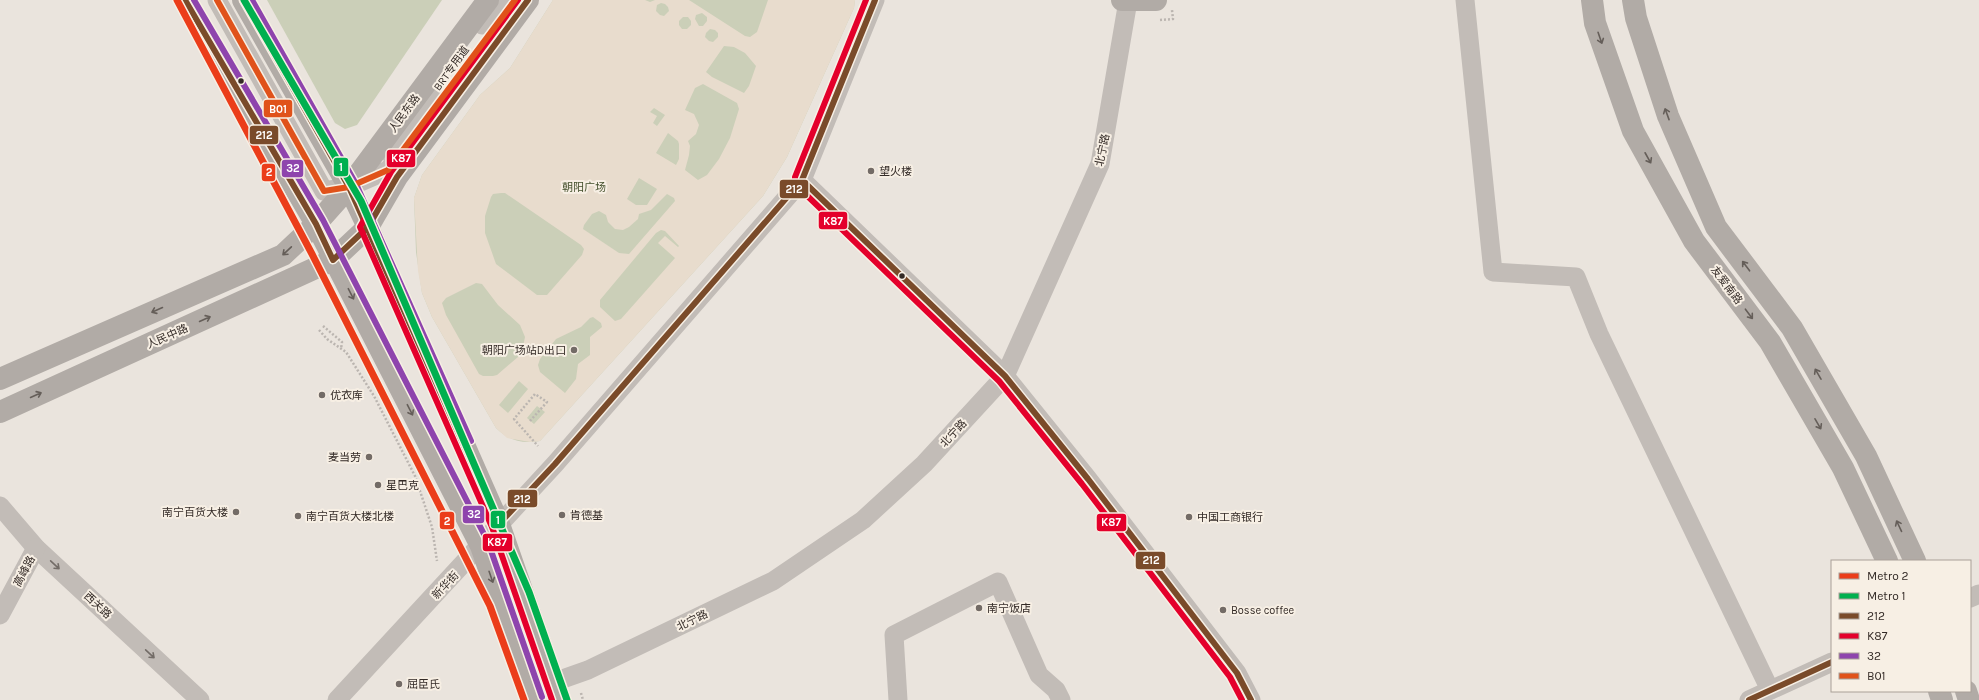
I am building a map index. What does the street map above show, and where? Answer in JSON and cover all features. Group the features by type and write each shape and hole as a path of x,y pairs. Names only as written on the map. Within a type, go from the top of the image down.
{"main road":[{"path":"185,0 316,224 480,546 534,700"},
{"path":"243,0 349,187 368,227 499,524 557,691"},
{"name":"人民东路","path":"316,224 349,187 488,0"},
{"path":"333,260 368,227 397,177 528,0"},
{"path":"1122,0 1156,0"},
{"name":"友爱南路","path":"1592,0 1595,23 1633,131 1694,241 1774,349 1843,468 1887,560"},
{"path":"1633,0 1636,18 1668,116 1716,227 1792,328 1866,456 1915,560"},
{"path":"0,379 283,255 316,224"},
{"name":"人民中路","path":"0,412 333,260"}],"street":[{"name":"BRT专用道","path":"192,0 281,161 309,194 349,187 388,170 515,0"},
{"path":"217,0 324,191"},
{"path":"228,0 315,153 326,176 349,187"},
{"name":"BRT专用道","path":"349,187 404,132 501,0"},
{"name":"新华街","path":"337,700 560,458 802,180 875,0"},
{"name":"北宁路","path":"557,691 588,670 779,577 863,520 924,464 1005,376 1100,164 1128,0"},
{"path":"1466,0 1493,272 1576,277 1599,334 1770,690"},
{"path":"802,180 1005,376 1093,485 1237,673 1251,700"},
{"name":"西关路","path":"0,506 36,548 200,700"},
{"name":"高峰路","path":"0,615 36,548"},
{"path":"898,700 894,635 998,582 1039,675 1056,690 1061,700"},
{"path":"1749,700 1831,662"}],"path":[{"path":"323,326 342,342 341,349"},
{"path":"319,330 326,339 346,352 374,396 415,476 432,527 437,561"},
{"path":"530,421 547,402 535,394 514,419 538,446"},
{"path":"391,430 397,428"},
{"path":"581,693 583,700"}],"green space":[{"path":"267,0 442,0 357,125 345,129 335,123"},
{"name":"朝阳广场","path":"553,0 855,0 854,8 787,157 763,196 540,441 521,442 511,439 496,428 432,317 422,293 416,252 414,198 422,175 480,95 510,68"}],"shaded area":[{"name":"朝阳广场","path":"553,0 645,0 650,2 655,0 689,0 745,36 750,37 757,32 768,0 855,0 854,8 787,157 763,196 540,441 530,442 507,438 496,428 432,317 422,293 418,271 414,198 422,175 480,95 510,68","holes":["661,3 665,4 669,11 664,16 660,15 656,11 657,5","702,13 707,17 707,21 703,26 699,26 695,19 696,15","683,17 688,17 691,21 691,25 687,29 682,29 679,25 679,21","710,29 715,30 718,33 718,37 713,42 709,41 705,37 706,33","724,46 734,47 745,53 756,66 749,86 744,93 712,77 706,72","703,84 737,103 739,109 730,138 719,159 707,175 698,180 685,170 690,146 688,141 696,134 699,125 694,114 685,110 695,88","654,108 665,115 657,126 653,123 657,116 650,112","668,133 678,141 679,159 676,165 656,153","639,178 657,189 647,205 636,205 627,199","505,193 581,245 584,249 582,255 547,295 537,295 496,264 485,233 485,216 493,194","667,194 674,198 675,201 629,254 619,253 583,229 584,225 592,214 599,211 606,215 608,222 615,229 623,230 638,219 639,214 651,210","661,230 665,231 679,246 678,247 665,236 658,243 675,258 621,319 615,321 600,307 600,300 656,233","476,283 482,284 498,305 520,325 525,337 523,347 518,357 497,375 483,376 479,374 446,315 442,303 446,298","593,317 601,323 602,327 590,337 590,355 578,364 576,379 565,393 540,372 538,365 540,359 556,339 581,327 590,318","519,381 528,389 508,413 499,405","537,406 545,412 534,424 527,418"]}],"metro line":[{"name":"2","path":"177,0 312,254 490,606 524,700"},
{"name":"1","path":"244,0 361,201 529,592 567,700"}],"transit line":[{"name":"212","path":"185,0 316,224 333,260 368,227 397,177 528,0"},
{"name":"32","path":"194,0 323,220 488,542 542,697"},
{"name":"B01","path":"217,0 324,191 349,187 388,170 515,0"},
{"name":"212","path":"243,0 349,187 499,524 555,464 802,180 875,0"},
{"name":"32","path":"252,0 356,184 471,441"},
{"name":"K87","path":"518,0 391,172 360,227 492,527 552,700"},
{"name":"K87","path":"866,0 795,177 795,184 999,381 1082,484 1230,677 1242,700"},
{"name":"212","path":"802,180 1005,376 1088,479 1237,673 1251,700"},
{"name":"212","path":"1749,700 1831,662"}],"place":[{"name":"望火楼","path":"871,171"},
{"name":"朝阳广场站D出口","path":"574,350"},
{"name":"优衣库","path":"322,395"},
{"name":"麦当劳","path":"369,457"},
{"name":"星巴克","path":"378,485"},
{"name":"南宁百货大楼","path":"236,512"},
{"name":"肯德基","path":"562,515"},
{"name":"南宁百货大楼北楼","path":"298,516"},
{"name":"中国工商银行","path":"1189,517"},
{"name":"南宁饭店","path":"979,608"},
{"name":"Bosse coffee","path":"1223,610"},
{"name":"屈臣氏","path":"399,684"}]}
